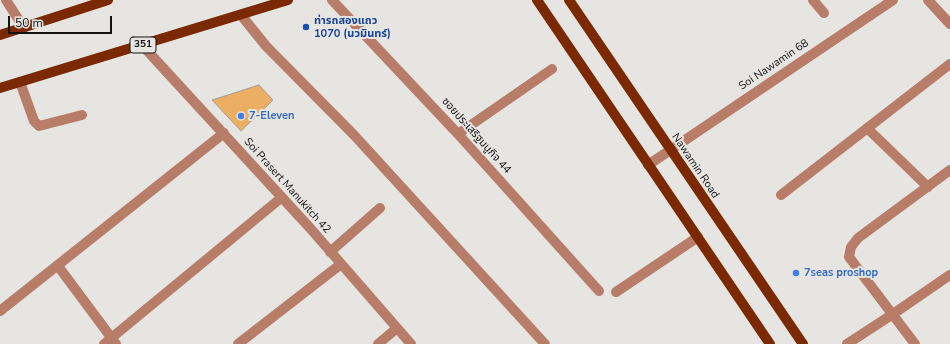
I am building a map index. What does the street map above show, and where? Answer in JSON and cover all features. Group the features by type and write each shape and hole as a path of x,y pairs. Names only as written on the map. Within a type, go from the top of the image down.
{"main road":[{"path":"0,35 108,0"},
{"name":"351","path":"0,88 288,0"},
{"path":"537,0 770,344"},
{"name":"Nawamin Road","path":"569,0 803,344"}],"street":[{"path":"6,0 24,28"},
{"name":"ซอยประเสริฐมนูกิจ 44","path":"332,0 458,134 599,291"},
{"path":"813,0 824,13"},
{"name":"Soi Nawamin 68","path":"648,164 892,0"},
{"path":"928,0 950,24"},
{"path":"241,15 266,46 354,136 545,344"},
{"name":"Soi Prasert Manukitch 42","path":"142,45 224,133 411,344"},
{"path":"781,196 950,64"},
{"path":"458,134 552,69"},
{"path":"20,82 34,121 39,126 82,115"},
{"path":"867,128 928,187"},
{"path":"0,311 224,133"},
{"path":"916,344 849,257 851,246 858,238 950,170"},
{"path":"58,266 110,342 281,198"},
{"path":"330,252 380,208"},
{"path":"616,292 698,237"},
{"path":"238,344 341,264"},
{"path":"847,344 950,275"},
{"path":"378,344 397,328"}],"building":[{"name":"7-Eleven","path":"259,85 273,100 241,131 212,100"}],"place":[{"name":"ท่ารถสองแถว 1070 (นวมินทร์)","path":"306,27"},
{"name":"7-Eleven","path":"241,116"},
{"name":"7seas proshop","path":"796,273"}]}
